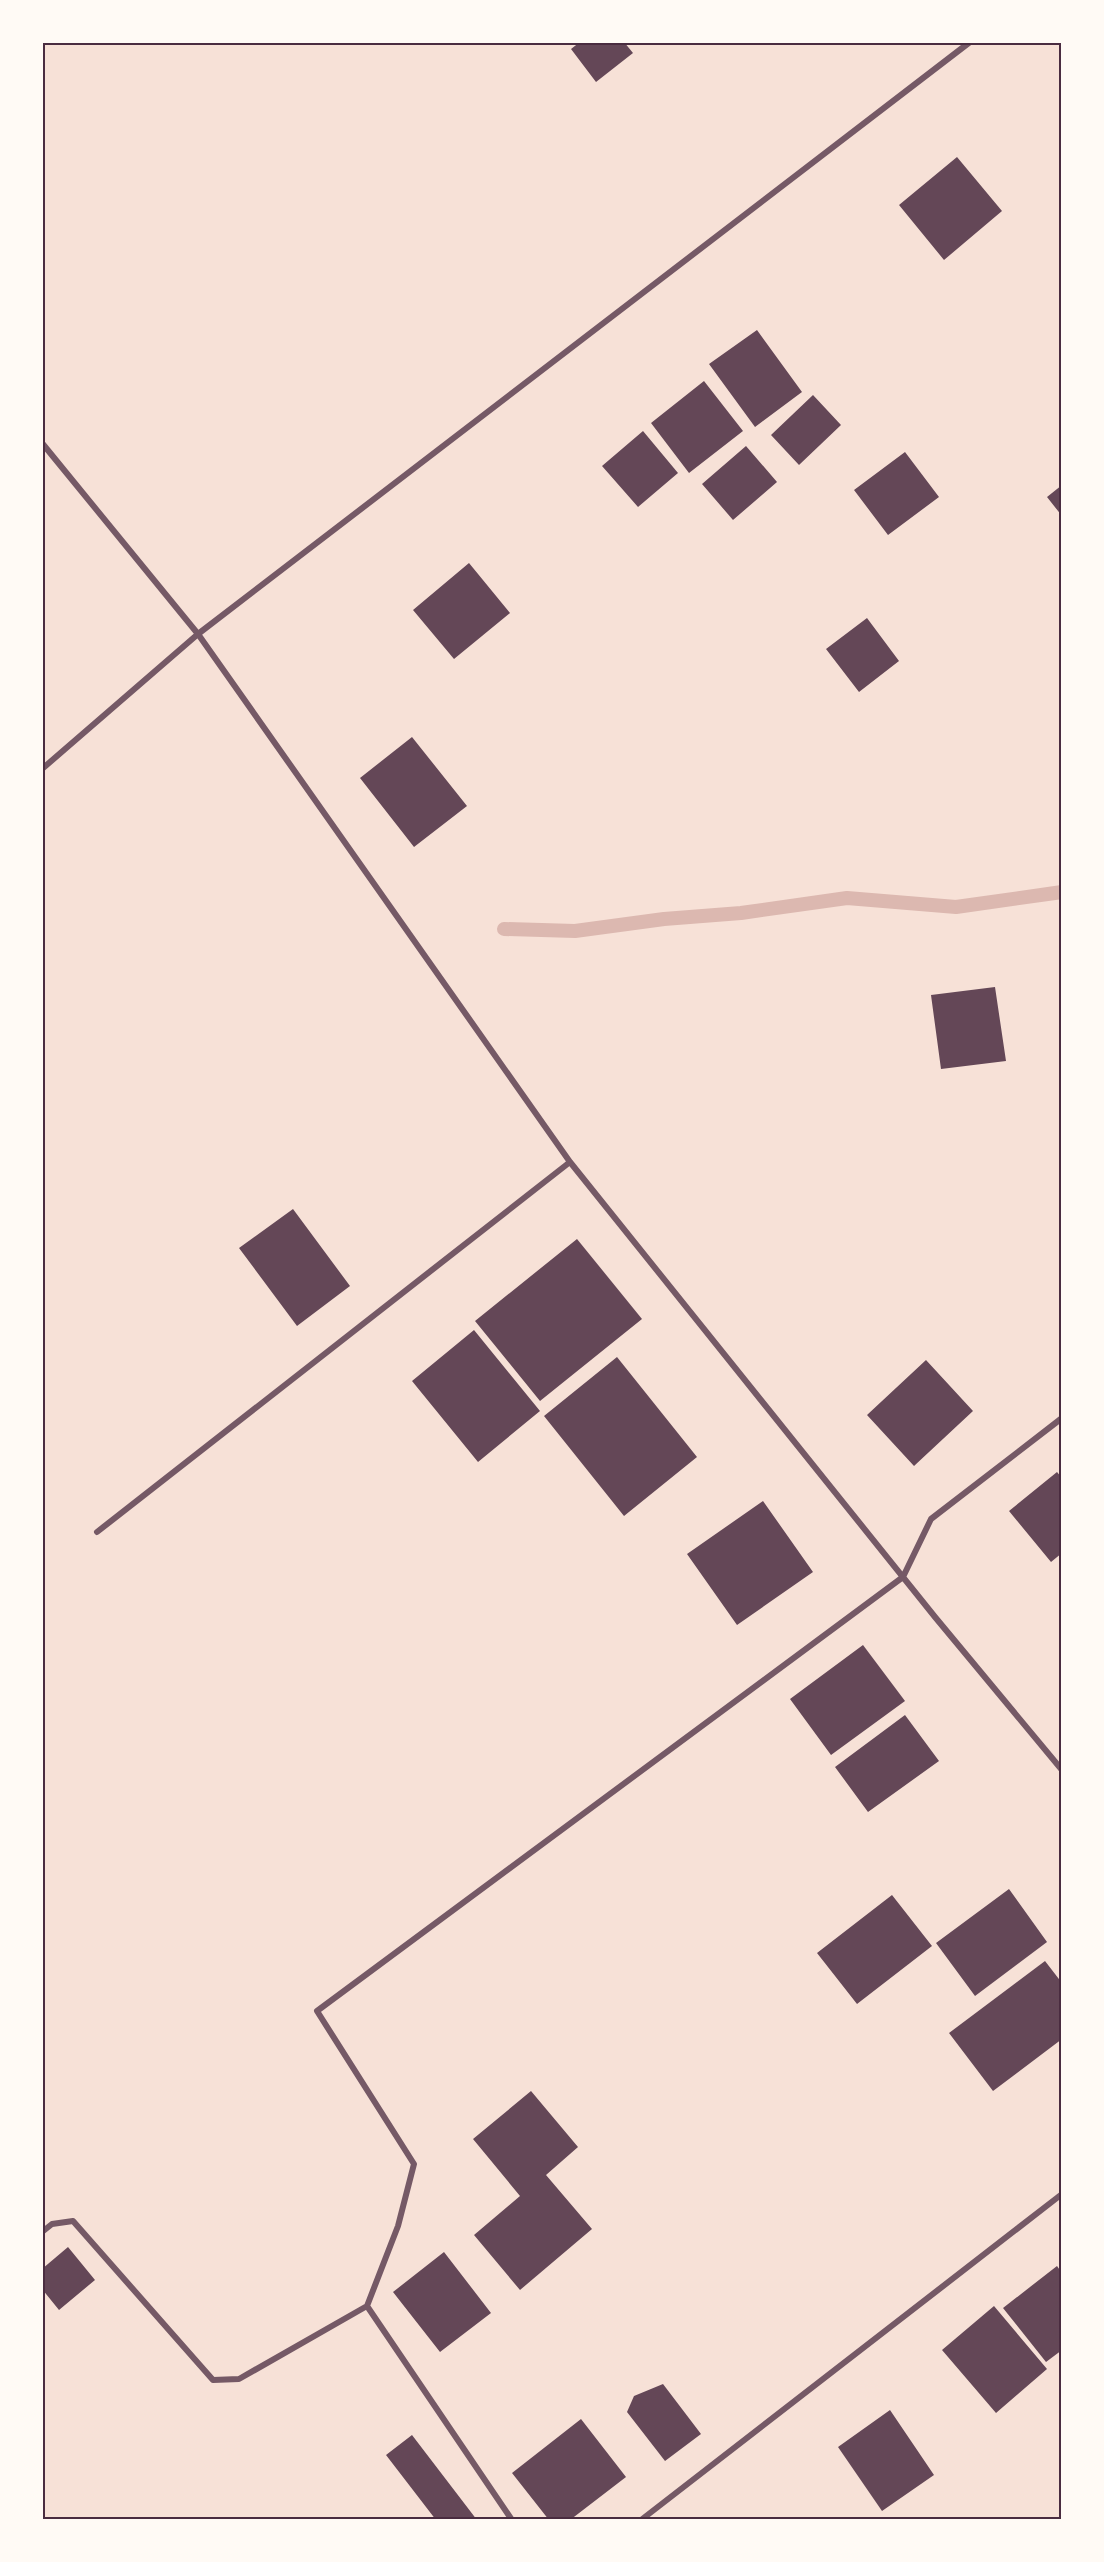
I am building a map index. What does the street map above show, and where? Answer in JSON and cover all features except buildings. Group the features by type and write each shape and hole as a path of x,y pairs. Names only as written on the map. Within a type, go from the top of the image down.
{"street":[{"path":"42,769 198,634 970,42"},
{"path":"42,443 198,634 570,1162 903,1577 1062,1770"},
{"path":"97,1532 570,1162"},
{"path":"42,2232 52,2224 73,2221 213,2380 239,2379 367,2306 398,2226 414,2164 317,2011 903,1577 931,1519 1062,1418"},
{"path":"641,2520 1062,2194"},
{"path":"367,2306 512,2520"}],"waterway":[{"path":"504,929 575,931 664,919 741,913 847,898 956,907 1062,892"}]}
